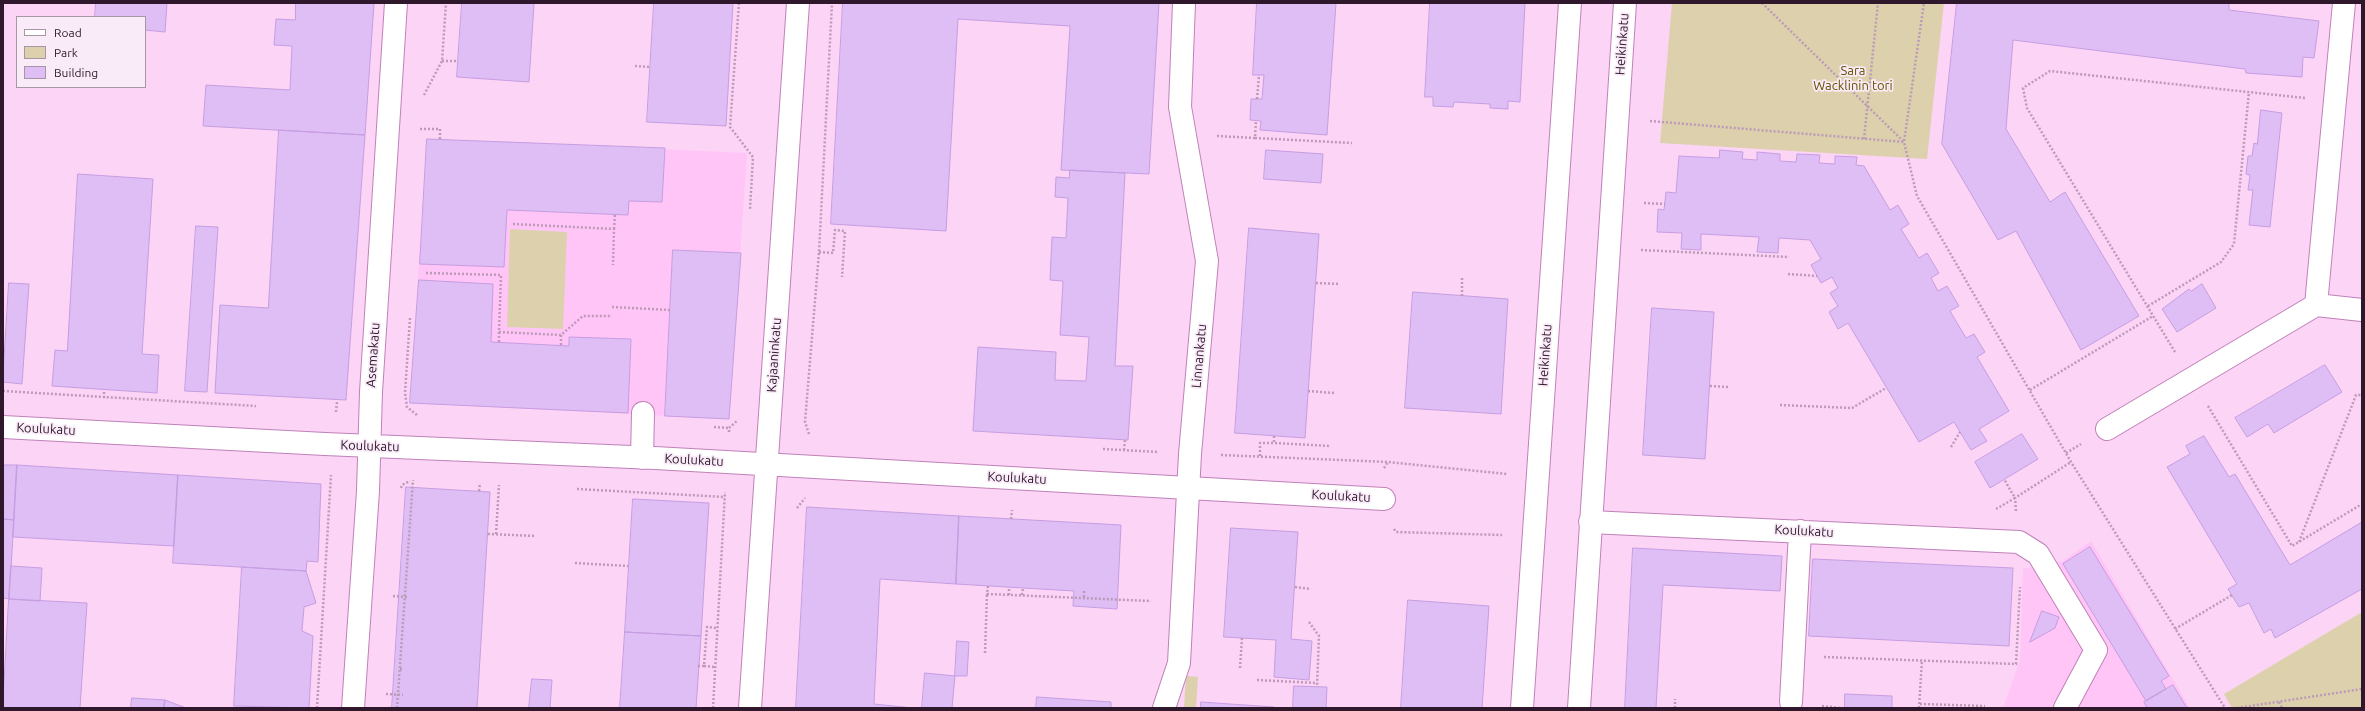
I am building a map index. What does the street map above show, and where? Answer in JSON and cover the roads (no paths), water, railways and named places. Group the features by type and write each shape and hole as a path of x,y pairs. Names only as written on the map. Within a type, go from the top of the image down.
{"street":[{"name":"Asemakatu","path":"353,708 370,445 371,392 396,3"},
{"name":"Kajaaninkatu","path":"750,708 798,3"},
{"name":"Linnankatu","path":"1164,708 1179,663 1188,488 1207,261 1180,107 1184,3"},
{"name":"Heikinkatu","path":"1522,708 1570,3"},
{"name":"Heikinkatu","path":"1579,708 1625,3"},
{"path":"2316,305 2344,3"},
{"path":"2107,429 2192,380 2316,305 2362,310"},
{"path":"642,458 643,413"},
{"name":"Koulukatu","path":"3,427 767,464 1373,498"},
{"name":"Koulukatu","path":"1590,522 2018,542 2038,554 2096,650 2065,708"},
{"path":"1791,702 1800,531"}],"park label":[{"name":"Sara Wacklinin tori","path":"1853,78"}]}
